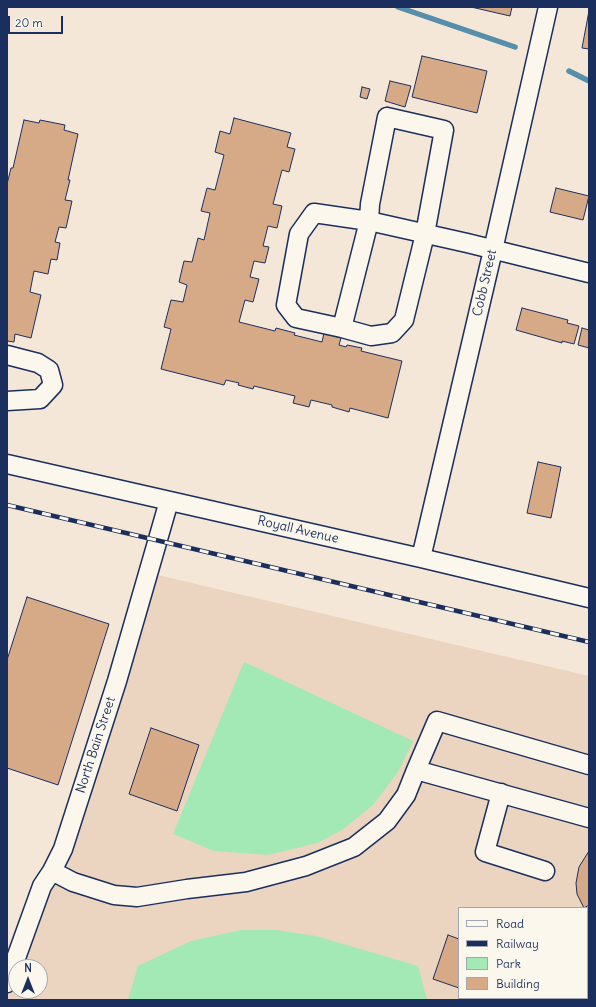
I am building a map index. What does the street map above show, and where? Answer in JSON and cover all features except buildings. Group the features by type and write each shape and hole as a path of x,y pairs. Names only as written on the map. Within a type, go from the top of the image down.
{"street":[{"name":"Cobb Street","path":"421,558 548,7"},
{"path":"342,328 369,221 370,204 387,117 444,130 425,234 404,320 392,333 371,336 296,318 286,305 299,234 314,213 369,221 425,234 493,250 589,273"},
{"path":"7,355 38,363 49,370 53,385 40,399 7,401"},
{"name":"Royall Avenue","path":"7,464 421,558 589,598"},
{"name":"North Bain Street","path":"7,983 42,886 52,871 63,849 117,681 169,501"},
{"path":"52,871 73,882 114,895 137,898 187,889 246,882 306,866 354,847 387,821 406,795 437,722 589,765"},
{"path":"416,770 589,818"},
{"path":"501,793 485,852 545,871"}],"shaded area":[{"path":"149,573 589,676 589,1000 7,1000 8,980 8,999 48,999 48,959 15,959"}],"green space":[{"path":"244,662 413,741 398,772 373,805 342,830 317,843 268,855 214,851 173,834"},
{"path":"241,930 276,930 316,936 418,966 427,1000 128,1000 138,966 191,941"}],"waterway":[{"path":"398,7 515,47"},
{"path":"569,71 589,81"}],"railway":[{"path":"7,505 589,642"}]}
